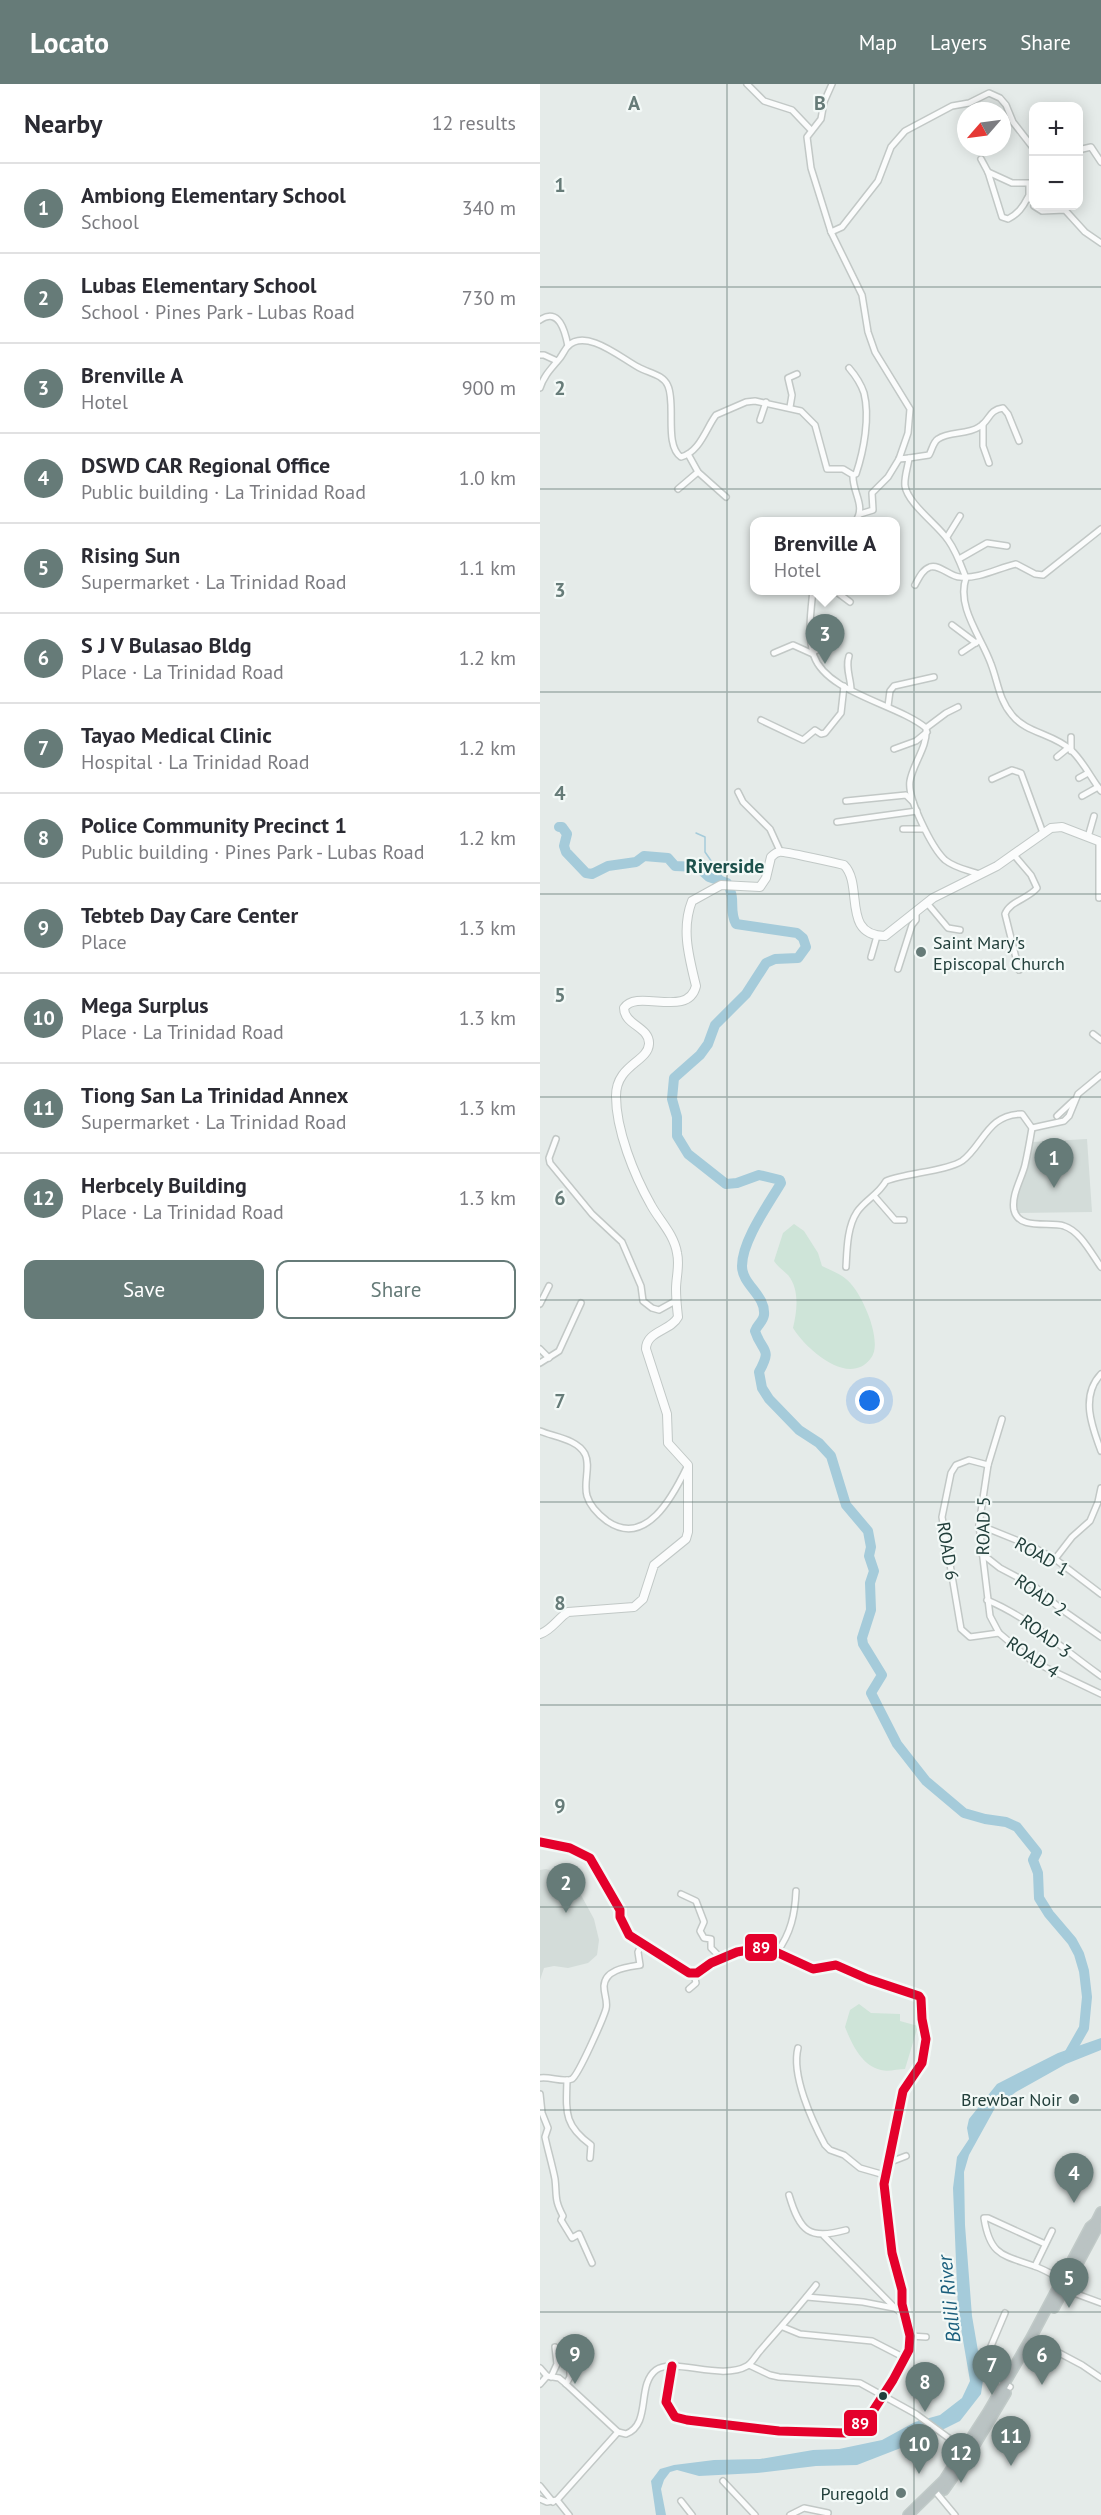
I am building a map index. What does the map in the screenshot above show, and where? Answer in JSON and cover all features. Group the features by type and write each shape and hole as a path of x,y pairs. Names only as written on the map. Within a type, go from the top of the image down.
{"highway":[{"path":"917,2515 937,2493 967,2451 1034,2339 1090,2227 1096,2222 1101,2212"},
{"path":"908,2515 937,2493"}],"main road":[{"path":"540,1634 550,1629 561,1616 568,1612 634,1607 645,1594 654,1565 686,1539 688,1532 688,1465 668,1443 667,1414 646,1349 650,1338 675,1323 678,1317 677,1252 666,1228 651,1205 630,1157 617,1112 616,1088 620,1076 646,1051 649,1042 643,1032 626,1018 624,1008 626,1004 635,999 661,1004 692,995 696,986 687,950 686,929 687,912 692,901 725,885 751,889 760,887 766,878 771,857 780,851 844,865 851,875 858,920 866,931 877,936 890,933 916,910 1014,855 1051,828 1062,827 1100,842"}],"street":[{"path":"747,84 764,101 792,110 811,130"},
{"path":"832,84 824,102 821,119 807,137 810,160 831,232 862,295 868,332 875,352 910,409 908,433 899,459 888,477 872,493 873,510 860,517"},
{"path":"831,232 842,227 878,181 891,147 905,131 952,106 969,102 989,93 1006,105 1013,122 1029,143"},
{"path":"1083,149 1091,147 1101,162"},
{"path":"981,159 1001,213 1004,218 1010,218 1023,208 1028,197 1029,183 1012,183 987,172"},
{"path":"1041,210 1065,210 1085,232 1101,243"},
{"path":"540,320 551,316 561,323 568,346"},
{"path":"540,388 543,378 568,346 585,340 612,351 645,372 663,380 670,394 675,450 681,457 688,454 709,431 716,416 746,402 765,402 801,411 816,425 827,469 843,469 853,475"},
{"path":"540,355 557,361"},
{"path":"849,368 863,391 865,402 863,453 856,474 853,475 853,488 861,506 858,517"},
{"path":"790,407 792,395 788,378 796,374"},
{"path":"760,420 765,402"},
{"path":"899,459 929,455 933,444 941,437 967,432 983,424 992,411 1003,408 1008,414 1019,441"},
{"path":"983,424 983,446 990,463"},
{"path":"688,454 698,472 726,497"},
{"path":"909,458 905,488 928,520 947,537 959,559 966,578 964,585 967,607 978,641 992,667 999,692 1012,716 1022,724 1070,749 1100,789 1082,796"},
{"path":"678,489 698,472"},
{"path":"947,537 960,516"},
{"path":"915,585 921,574 937,566 953,577 966,578 1016,564 1035,574 1043,575 1101,529"},
{"path":"959,559 987,543 1007,546"},
{"path":"813,595 813,653 824,672 851,690 888,706 927,730"},
{"path":"840,595 850,602"},
{"path":"952,625 978,641"},
{"path":"962,652 978,641"},
{"path":"774,653 793,645 813,653 832,643"},
{"path":"849,657 846,665 851,678 851,690"},
{"path":"888,706 890,691 894,686 934,677"},
{"path":"761,720 803,740 815,730 825,733 841,712 844,686"},
{"path":"894,749 916,741 946,713 958,707"},
{"path":"927,730 909,786 917,811 924,829 944,859 981,875"},
{"path":"1070,749 1071,737"},
{"path":"1057,757 1070,749"},
{"path":"992,779 1012,770 1021,773 1043,832"},
{"path":"1079,777 1088,773"},
{"path":"738,792 743,802 770,829 780,851"},
{"path":"846,801 906,795 915,803"},
{"path":"837,822 917,811"},
{"path":"1088,837 1094,816"},
{"path":"903,829 924,829"},
{"path":"1099,898 1100,842"},
{"path":"1014,855 1031,875 1037,888 1029,896 1009,907 1005,914 1019,970"},
{"path":"927,903 948,928 960,930"},
{"path":"898,969 912,925 916,920 916,910"},
{"path":"871,957 877,936"},
{"path":"1093,1035 1101,1040"},
{"path":"1057,1116 1075,1100 1085,1087 1101,1075"},
{"path":"1032,1128 1064,1121 1069,1116 1075,1100"},
{"path":"846,1267 848,1238 856,1213 875,1197 886,1180 961,1162 986,1131 1014,1114 1022,1114 1032,1128 1014,1200 1015,1213 1019,1218 1031,1223 1055,1224 1070,1228 1101,1267"},
{"path":"556,1139 549,1158 550,1163 592,1214 622,1242 641,1286 643,1301 647,1306 659,1310 677,1300"},
{"path":"875,1197 895,1220 904,1220"},
{"path":"540,1302 549,1286"},
{"path":"540,1363 562,1346 581,1303"},
{"path":"540,1350 549,1358"},
{"path":"1101,1374 1093,1383 1089,1404 1101,1451"},
{"name":"ROAD 5","path":"999,1633 990,1616 987,1600 979,1525 988,1465 1002,1419"},
{"path":"540,1431 573,1443 584,1453 587,1495 594,1508 603,1517 624,1529 632,1529 656,1516 679,1484 688,1465"},
{"name":"ROAD 6","path":"988,1465 969,1460 956,1465 951,1473 942,1517 961,1629 970,1637 999,1633"},
{"path":"1055,1559 1072,1537 1090,1521 1101,1488"},
{"name":"ROAD 1","path":"979,1525 1031,1546 1055,1559 1101,1594"},
{"name":"ROAD 2","path":"981,1553 1000,1568 1034,1586 1061,1609 1101,1637"},
{"name":"ROAD 3","path":"987,1600 1010,1609 1024,1618 1101,1676"},
{"name":"ROAD 4","path":"999,1633 1032,1661 1101,1694"},
{"path":"540,1842 570,1848 590,1858 620,1910 620,1917 629,1935 689,1973 694,1974 721,1958 752,1948 765,1947 813,1969 836,1965 868,1979 921,1997 926,2039 922,2063 903,2091 884,2184"},
{"path":"777,1952 786,1939 793,1921 796,1891"},
{"path":"681,1894 696,1901 704,1922 700,1931 704,1938 711,1939 711,1948 721,1958"},
{"path":"540,2078 567,2080 573,2078 583,2065 604,2014 607,1999 604,1983 608,1977 626,1966 640,1965 638,1952 642,1942"},
{"path":"689,1989 696,1983 694,1974"},
{"path":"672,2366 666,2396 668,2408 675,2417 698,2425 845,2433 852,2431 862,2422 884,2396 909,2350 910,2336 901,2283 892,2253 881,2174 860,2168 844,2155 830,2150 825,2145 799,2083 798,2048"},
{"path":"567,2080 567,2112 575,2133 591,2145 590,2158"},
{"path":"540,2094 542,2113 548,2128 545,2137 551,2152 551,2167 555,2180 554,2195 563,2216 561,2220 572,2238 579,2234 592,2263"},
{"path":"888,2160 893,2161 906,2156"},
{"path":"789,2195 802,2226 824,2235 905,2316"},
{"path":"1046,2244 984,2218 991,2244 996,2252 1014,2261 1035,2266 1063,2285 1101,2303"},
{"path":"824,2235 846,2230"},
{"path":"1035,2266 1052,2231"},
{"path":"540,2368 549,2377 559,2378 618,2432 630,2433 641,2416 648,2383 655,2371 672,2366 712,2372 736,2370 749,2366 816,2285"},
{"path":"807,2297 862,2302 895,2308"},
{"path":"1005,2313 983,2365 985,2372 1007,2385"},
{"path":"783,2327 800,2334 872,2341 905,2358"},
{"path":"910,2336 926,2337"},
{"path":"1034,2339 1101,2378"},
{"path":"540,2384 549,2377 557,2364 555,2347"},
{"path":"566,2384 570,2377 570,2362"},
{"path":"749,2366 779,2377 860,2383 916,2414 967,2451"},
{"path":"555,2501 618,2432"},
{"path":"723,2481 755,2515"},
{"path":"540,2486 569,2515"},
{"path":"937,2493 955,2515"},
{"path":"540,2499 555,2501"},
{"path":"681,2501 692,2515"},
{"path":"790,2515 804,2508 828,2513"}],"shaded area":[{"path":"1087,1139 1092,1212 1017,1213 1015,1196 1032,1142"},
{"path":"546,1869 560,1873 574,1882 594,1919 599,1940 597,1955 588,1963 568,1968 554,1966 544,1968 540,1980 540,1870"}],"green space":[{"path":"794,1224 804,1231 818,1253 822,1266 846,1279 864,1305 875,1340 871,1358 862,1366 851,1369 829,1362 808,1346 793,1328 796,1294 788,1275 774,1261 783,1233"},
{"path":"859,2004 871,2013 900,2014 900,2021 918,2026 905,2069 881,2070 868,2064 858,2053 845,2027 850,2010"}],"water":[{"path":"1101,2038 1101,2050 1066,2064 1016,2092 995,2108 969,2155 964,2172 965,2225 972,2316 983,2380 981,2394 960,2421 924,2439 857,2465 816,2466 757,2473 699,2476 677,2470 670,2472 661,2489 666,2515 656,2515 651,2481 660,2469 714,2460 760,2459 813,2450 839,2449 882,2440 915,2422 940,2415 962,2398 970,2381 958,2311 953,2188 957,2157 969,2139 967,2128 969,2119 997,2084 1058,2053"}],"waterway":[{"path":"559,827 562,827 567,834 564,846 566,852 586,873 592,874 608,866 636,862 644,856 668,858 675,866 698,867 709,877 727,883 732,894 736,924 797,933 803,938 806,947 798,958 775,959 766,963 746,994 715,1025 708,1044 700,1055 674,1078 672,1099 677,1117 677,1136 688,1154 726,1184 737,1183 759,1175 780,1180 781,1183 746,1246 742,1266 746,1279 764,1308 764,1315 755,1331 766,1354 759,1372 762,1388 769,1399 799,1430 819,1443 831,1456 846,1505 868,1531 871,1547 869,1556 874,1571 870,1583 871,1610 862,1638 863,1644 882,1675 871,1693 897,1744 926,1781 964,1813 1006,1822 1017,1827 1037,1852 1033,1860 1038,1873 1039,1898 1049,1914 1072,1941 1084,1971 1087,1997 1084,2028 1068,2056"},
{"path":"696,833 705,837 705,852 725,881"}],"transit line":[{"name":"89","path":"540,1842 570,1848 590,1858 620,1910 620,1917 629,1935 689,1973 697,1973 711,1963 737,1952 765,1947 813,1969 836,1965 868,1979 919,1996 921,1999 926,2039 922,2063 903,2091 884,2184 892,2253 902,2290 902,2304 910,2336 909,2350 873,2411 852,2431 845,2433 779,2431 687,2420 675,2417 666,2402 672,2366"}],"place":[{"name":"Brenville A","path":"825,664"},
{"name":"Saint Mary's Episcopal Church","path":"921,952"},
{"name":"Ambiong Elementary School","path":"1054,1188"},
{"name":"Lubas Elementary School","path":"566,1913"},
{"name":"Brewbar Noir","path":"1074,2099"},
{"name":"DSWD CAR Regional Office","path":"1074,2203"},
{"name":"Rising Sun","path":"1069,2308"},
{"name":"Tebteb Day Care Center","path":"575,2384"},
{"name":"S J V Bulasao Bldg","path":"1042,2385"},
{"name":"Tayao Medical Clinic","path":"992,2395"},
{"name":"Police Community Precinct 1","path":"925,2412"},
{"name":"Tiong San La Trinidad Annex","path":"1011,2466"},
{"name":"Mega Surplus","path":"919,2474"},
{"name":"Herbcely Building","path":"961,2483"},
{"name":"Puregold","path":"901,2493"}],"district":[{"name":"Riverside","path":"725,866"}],"water label":[{"name":"Balili River","path":"949,2299"}]}
